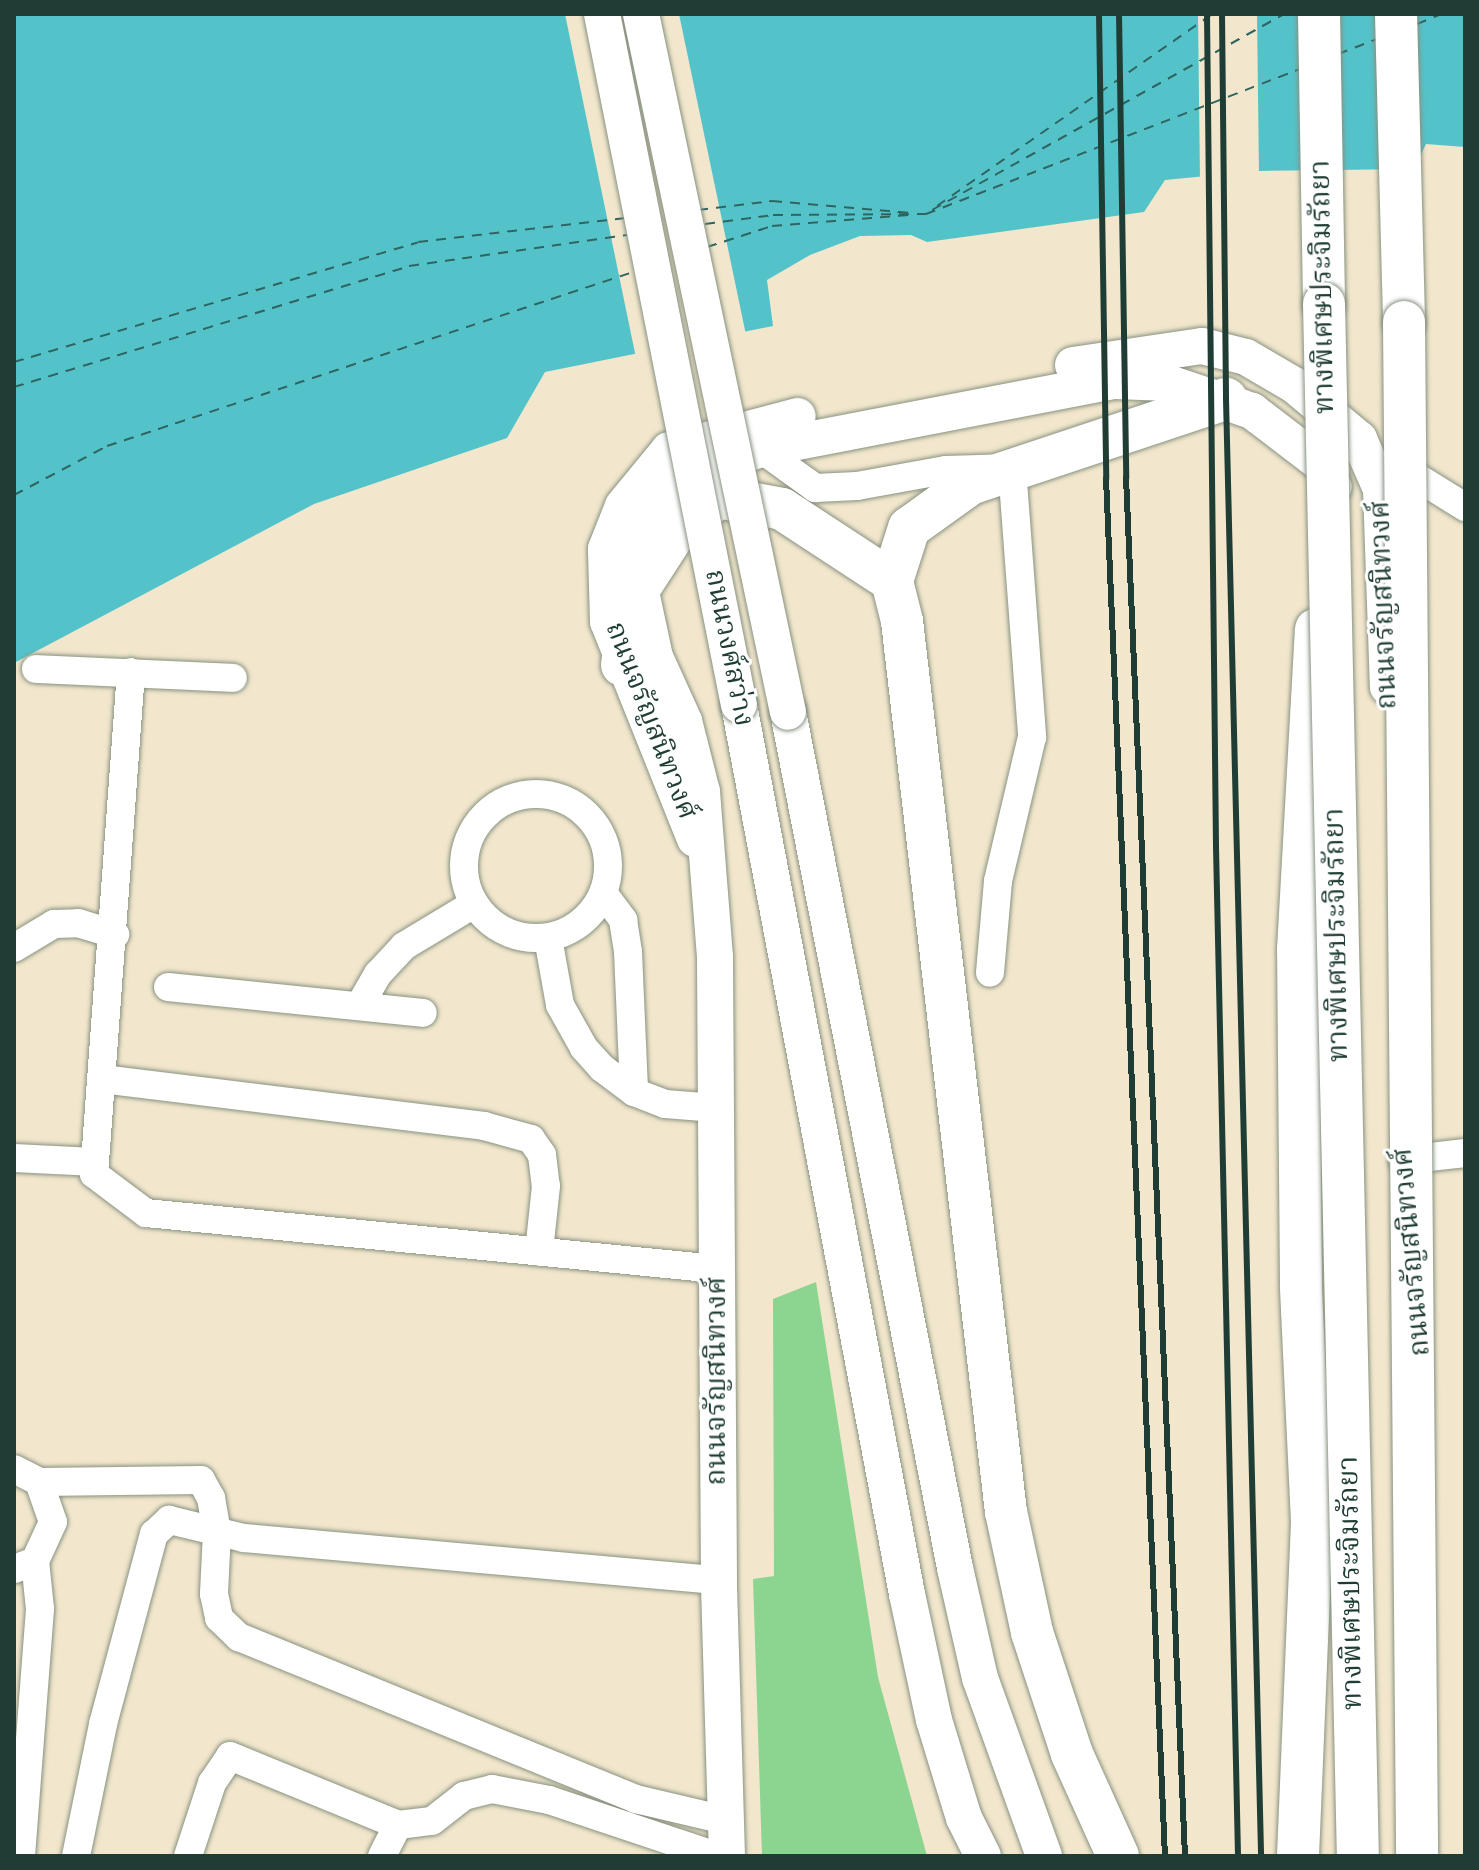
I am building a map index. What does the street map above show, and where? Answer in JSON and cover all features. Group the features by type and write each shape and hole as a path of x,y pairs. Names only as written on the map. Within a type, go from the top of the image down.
{"highway":[{"name":"ทางพิเศษประจิมรัถยา","path":"1319,14 1358,1856"},
{"path":"1396,14 1404,354 1417,1856"},
{"path":"1118,1856 1072,1754 1032,1632 1006,1512 902,621 892,581 909,528 937,503 1012,468 1226,399"},
{"path":"622,665 628,622 640,587 675,533 718,497 782,509 892,581"},
{"path":"1298,1856 1312,1522 1301,1285 1298,950 1314,644 1330,557"}],"main road":[{"name":"ถนนวงศ์สว่าง","path":"602,14 739,705 934,1720 964,1818 983,1856"},
{"name":"ถนนวงศ์สว่าง","path":"641,14 788,712 980,1678 1044,1856"},
{"name":"ถนนจรัญสนิทวงศ์","path":"704,859 622,665 608,622 606,549 640,480 669,450 702,438 980,382 1202,346 1246,357 1294,385 1363,444 1381,489 1399,907 1403,1160 1423,1326 1427,1856"},
{"name":"ถนนจรัญสนิทวงศ์","path":"727,1856 719,1580 715,957 704,859 702,792 684,721 655,657 640,587 640,557 649,529 669,500 704,470 761,449 1115,381 1169,383 1226,399 1268,420 1324,466 1340,500 1348,560 1352,655 1349,1142 1338,1332 1349,1856"}],"street":[{"path":"1363,444 1465,507"},
{"path":"761,449 815,488 857,486 946,470 1012,468 1032,737 998,881 990,973"},
{"path":"36,669 233,678"},
{"path":"131,672 115,934 94,1174 146,1213 717,1269"},
{"path":"530,794 566,800 595,823 608,857 603,893 581,923 548,938 505,932 474,904 464,863 472,832 493,808 530,794"},
{"path":"603,893 623,920 628,952 634,1092"},
{"path":"360,1005 378,974 404,946 474,904"},
{"path":"14,948 54,924 78,923 115,934"},
{"path":"548,938 569,1025 602,1068 634,1092 665,1104 716,1108"},
{"path":"168,987 423,1013"},
{"path":"102,1079 484,1126 531,1139 542,1155 546,1186 539,1252"},
{"path":"1403,1160 1465,1153"},
{"path":"14,1158 95,1162"},
{"path":"26,1476 201,1480 211,1498 217,1532 214,1594 219,1618 239,1637 636,1799 725,1820"},
{"path":"21,1856 22,1763 40,1609 25,1565 53,1522 26,1476"},
{"path":"76,1856 103,1724 154,1534 169,1520 244,1538 719,1580"},
{"path":"188,1856 212,1783 230,1756 398,1825 432,1821 464,1796 492,1789 549,1800 716,1856"},
{"path":"382,1856 398,1825"}],"green space":[{"path":"816,1282 878,1677 927,1856 762,1856 753,1579 774,1576 773,1299"}],"water":[{"path":"14,14 1465,14 1465,147 1426,144 1414,169 1258,171 1165,180 1144,212 927,242 911,235 860,236 810,255 767,280 773,326 545,372 507,438 314,504 14,663"}],"pier":[{"path":"565,14 679,14 746,335 636,358"},
{"path":"1198,14 1257,14 1259,175 1200,181"}],"ferry route":[{"path":"937,206 1212,14"},
{"path":"932,210 1284,14"},
{"path":"1417,24 1442,14"},
{"path":"1338,54 1377,39"},
{"path":"705,224 773,215 926,214 1299,69"},
{"path":"698,210 772,201 911,213"},
{"path":"707,247 772,226 909,215"},
{"path":"14,362 418,242 624,218"},
{"path":"14,387 409,266 627,235"},
{"path":"14,495 107,446 636,271"}],"railway":[{"path":"1099,14 1106,478 1165,1856"},
{"path":"1119,14 1126,477 1185,1856"},
{"path":"1207,14 1216,847 1238,1856"},
{"path":"1222,14 1226,399 1261,1856"}]}
